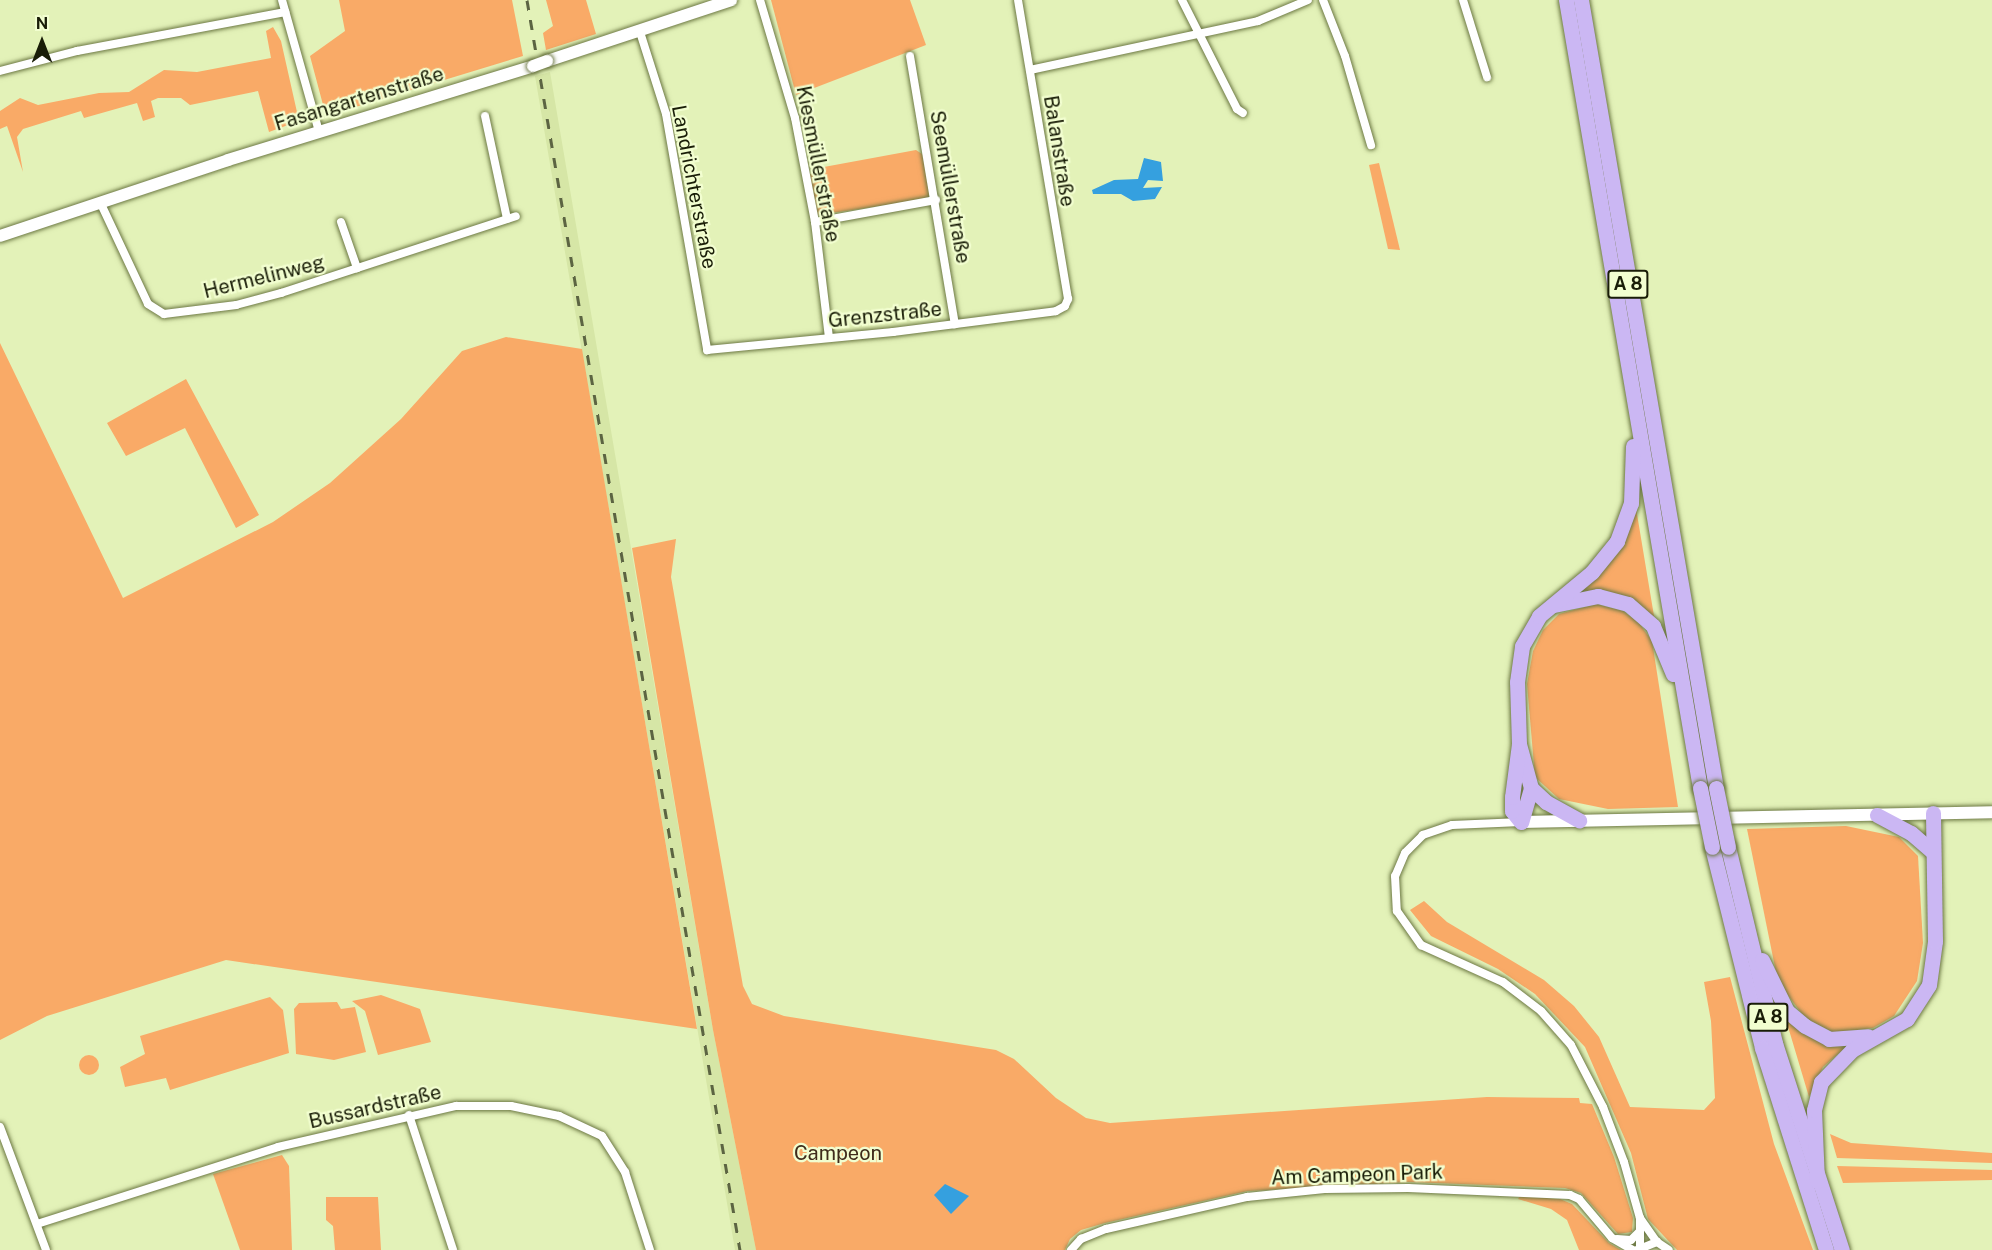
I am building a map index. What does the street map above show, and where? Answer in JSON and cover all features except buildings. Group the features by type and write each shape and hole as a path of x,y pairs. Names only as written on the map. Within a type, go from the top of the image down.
{"highway":[{"name":"A 8","path":"1566,0 1690,726 1728,847 1769,1021 1810,1144"},
{"name":"A 8","path":"1581,0 1708,788 1712,847 1790,1144 1842,1250"},
{"path":"1521,822 1512,811 1519,744 1520,653 1530,627 1599,565 1625,525 1633,492 1631,426 1636,411"},
{"path":"1551,606 1582,597 1606,596 1621,600 1641,614 1662,644 1690,726"},
{"path":"1519,744 1531,788 1521,822"},
{"path":"1531,788 1546,802 1579,820"},
{"path":"1810,1181 1810,1144 1817,1095 1829,1070 1852,1050 1897,1027 1917,1008 1932,974 1933,813"},
{"path":"1877,815 1911,833 1932,851"},
{"path":"1737,887 1764,966 1786,1011 1829,1039 1855,1040 1897,1027"},
{"name":"A 8","path":"1810,1181 1826,1250"}],"street":[{"path":"282,0 319,132"},
{"name":"Fasangartenstraße","path":"0,236 319,132 640,32 731,0"},
{"name":"Kiesmüllerstraße","path":"760,0 795,118 814,222 829,337"},
{"name":"Balanstraße","path":"1018,0 1068,299 1065,306"},
{"path":"1182,0 1237,109 1243,113"},
{"path":"1030,70 1258,21 1308,0"},
{"path":"1323,0 1345,56 1371,146"},
{"path":"1463,0 1487,77"},
{"path":"0,71 76,51 285,12"},
{"name":"Landrichterstraße","path":"640,32 666,114 707,350"},
{"name":"Seemüllerstraße","path":"910,57 936,200 955,324"},
{"name":"Hermelinweg","path":"101,204 148,304 156,312 172,314 236,305 512,218 485,116"},
{"path":"814,222 936,200"},
{"name":"Hermelinweg","path":"341,222 357,268"},
{"name":"Grenzstraße","path":"707,350 955,324 1056,311 1065,306"},
{"path":"1669,1250 1657,1242 1640,1218 1624,1162 1603,1107 1571,1045 1541,1011 1503,982 1421,945 1397,911 1394,890 1398,870 1405,853 1424,835 1452,825 1579,820 1992,812"},
{"name":"Bussardstraße","path":"36,1224 224,1161 409,1115 456,1106 511,1106 560,1116 602,1136 617,1155 650,1250"},
{"path":"409,1115 453,1250"},
{"path":"0,1127 46,1250"},
{"name":"Am Campeon Park","path":"1071,1250 1092,1234 1178,1212 1247,1197 1346,1189 1473,1189 1570,1195 1579,1199 1612,1238 1637,1249"},
{"path":"1640,1218 1637,1249 1657,1242"},
{"path":"1612,1238 1631,1240 1639,1232"}],"shaded area":[{"path":"550,72 713,1030 756,1250 735,1250 535,76"}],"green space":[{"path":"339,0 512,0 523,56 326,116 310,56 345,31"},
{"path":"546,0 586,0 596,34 546,50 543,33 553,26"},
{"path":"771,0 910,0 926,45 796,95"},
{"path":"273,27 281,41 299,121 269,132 258,91 190,105 181,98 158,98 151,101 155,117 143,121 137,103 84,118 81,111 23,129 17,137 23,172 7,126 0,129 0,111 20,98 38,105 99,93 129,92 164,70 197,72 271,58 266,31"},
{"path":"916,150 925,156 932,192 928,199 818,215 810,175 813,169"},
{"path":"1379,163 1400,250 1388,249 1369,165"},
{"path":"506,337 582,349 697,1029 226,960 47,1016 0,1040 0,343 123,598 273,522 330,483 401,419 462,351"},
{"path":"186,379 259,515 236,528 185,428 126,456 107,423"},
{"path":"1636,508 1655,622 1601,590 1575,592 1600,574 1617,553"},
{"name":"Campeon","path":"676,539 671,577 743,986 752,1004 784,1016 996,1050 1014,1059 1056,1098 1086,1118 1110,1123 1487,1097 1579,1098 1580,1103 1592,1104 1614,1157 1633,1218 1632,1232 1618,1234 1581,1193 1565,1188 1408,1182 1248,1191 1081,1230 1070,1239 1065,1250 756,1250 713,1030 632,548"},
{"path":"1596,604 1623,611 1639,623 1652,641 1678,807 1608,809 1559,799 1535,777 1527,684 1533,651 1543,630 1559,614"},
{"path":"1846,826 1899,837 1918,856 1923,943 1917,981 1894,1016 1873,1028 1834,1033 1805,1018 1778,982 1747,829"},
{"path":"1424,901 1447,922 1544,980 1574,1006 1599,1037 1630,1107 1704,1110 1715,1098 1711,1021 1704,982 1730,977 1774,1144 1813,1250 1677,1250 1648,1219 1631,1153 1585,1047 1535,994 1498,969 1431,936 1410,910"},
{"path":"381,995 420,1009 431,1042 378,1055 365,1011 352,1001"},
{"path":"270,997 283,1010 289,1053 170,1090 166,1078 125,1087 120,1067 145,1054 140,1036"},
{"path":"337,1002 341,1009 355,1007 366,1052 334,1060 296,1054 294,1009 299,1003"},
{"path":"1786,1020 1824,1042 1847,1046 1823,1067 1809,1097"},
{"path":"89,1055 96,1058 99,1065 96,1072 89,1075 82,1072 79,1065 82,1058"},
{"path":"1830,1134 1851,1143 1992,1153 1992,1163 1837,1158"},
{"path":"282,1155 289,1166 292,1250 240,1250 213,1174"},
{"path":"1837,1166 1992,1170 1992,1180 1843,1183"},
{"path":"1520,1196 1560,1199 1572,1204 1609,1243 1621,1250 1579,1250 1567,1220 1551,1209 1518,1199"},
{"path":"326,1197 378,1197 381,1250 335,1250 333,1226 326,1220"}],"water":[{"path":"1144,158 1161,162 1163,181 1148,180 1143,188 1162,187 1155,199 1133,201 1121,194 1093,194 1092,190 1114,180 1138,179"},
{"path":"945,1184 969,1196 951,1214 934,1195"}],"railway":[{"path":"527,0 740,1250"}]}
